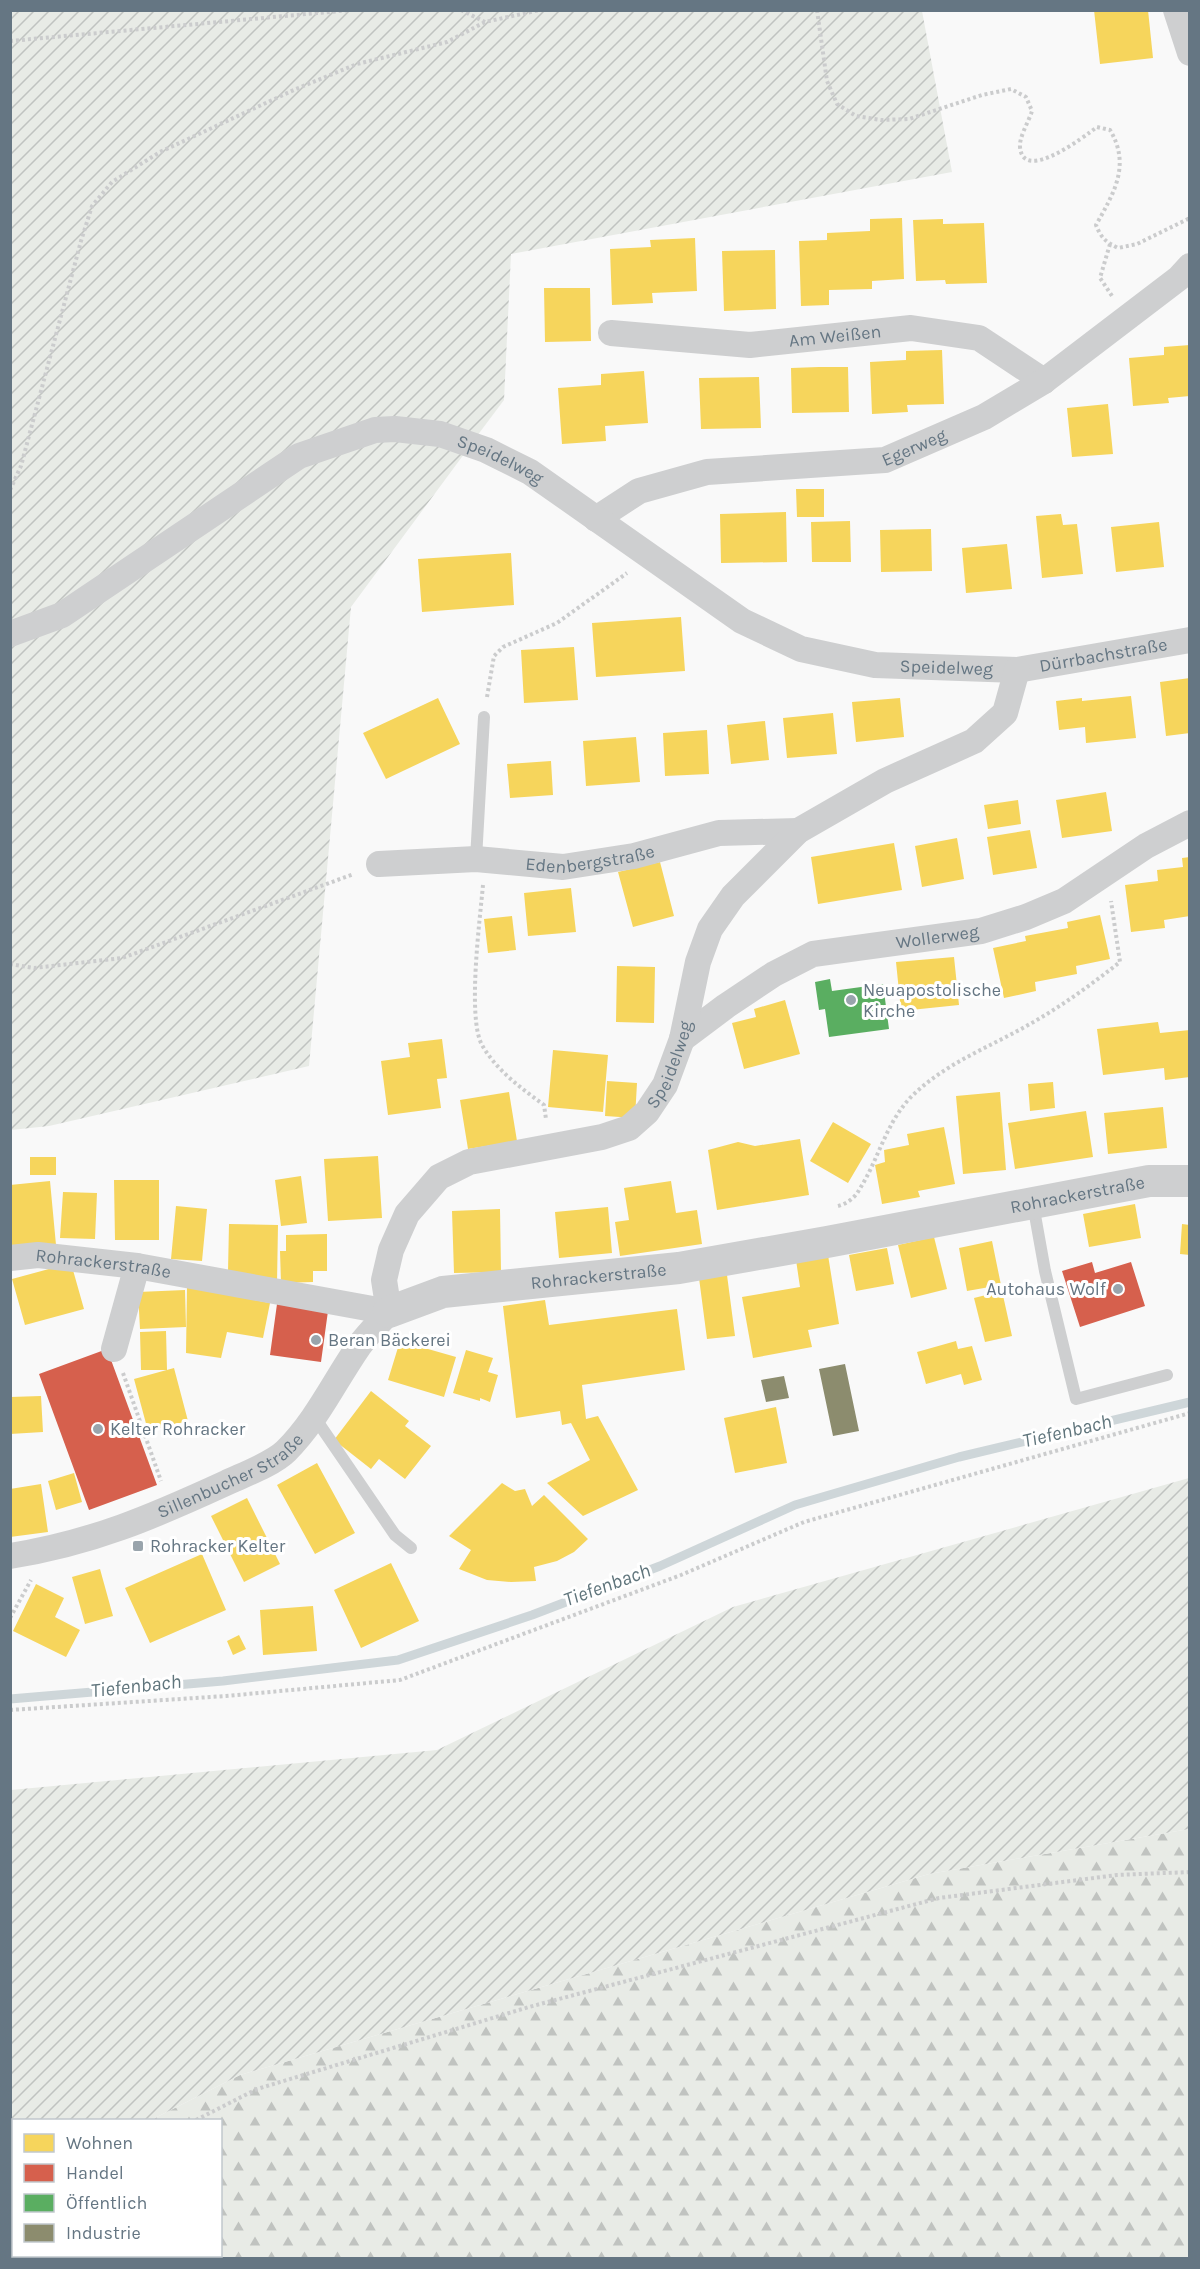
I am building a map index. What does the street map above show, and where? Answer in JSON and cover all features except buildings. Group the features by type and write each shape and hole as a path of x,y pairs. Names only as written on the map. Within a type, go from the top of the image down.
{"street":[{"path":"1176,10 1190,53"},
{"name":"Egerweg","path":"596,519 639,491 707,472 885,460 984,417 1044,381 1129,318 1179,278 1190,266"},
{"name":"Am Weißen","path":"611,333 750,345 911,328 979,338 1044,381"},
{"name":"Speidelweg","path":"10,634 62,615 299,456 375,430 395,429 440,434 486,450 530,472 742,621 801,649 875,665 1017,670 1005,713 975,741 885,781 798,831 734,896 710,929 698,963 682,1039 665,1085 647,1112 629,1128 602,1137 469,1162 439,1177 407,1214 391,1250 384,1280 389,1312"},
{"name":"Dürrbachstraße","path":"1017,670 1190,640"},
{"name":"Wollerweg","path":"682,1039 774,974 813,954 981,931 1026,917 1064,901 1146,846 1190,823"},
{"name":"Edenbergstraße","path":"379,864 481,859 563,867 633,855 719,833 798,831"},
{"name":"Rohrackerstraße","path":"10,1258 38,1255 136,1266 389,1312 443,1292 679,1268 1149,1181 1190,1181"},
{"path":"114,1349 136,1266"},
{"name":"Sillenbucher Straße","path":"10,1556 47,1550 110,1533 171,1509 251,1472 284,1453 315,1418 360,1345 389,1312"}],"lane":[{"path":"481,859 484,717"},
{"path":"1032,1202 1044,1271 1077,1399 1167,1374"},
{"path":"315,1418 395,1535 411,1548"}],"path":[{"path":"10,41 351,10"},
{"path":"461,10 485,22"},
{"path":"10,490 21,466 92,206 112,182 160,152 296,89 357,64 447,42 485,22 540,10"},
{"path":"817,10 827,81 837,104 856,116 881,120 909,119 982,95 1011,89 1026,97 1032,111 1019,145 1022,154 1032,161 1041,161 1051,156 1097,127 1110,130 1118,144 1120,167 1115,190 1096,225 1100,237 1118,248 1137,244 1190,218"},
{"path":"1110,244 1100,278 1129,318"},
{"path":"484,717 494,656 503,647 557,623 649,556"},
{"path":"481,859 476,954 476,1022 481,1043 497,1065 518,1086 544,1105 548,1147"},
{"path":"10,964 34,968 122,958 379,864"},
{"path":"834,1208 845,1204 859,1192 892,1122 910,1099 933,1079 1085,990 1120,962 1107,874"},
{"path":"114,1349 171,1509"},
{"path":"10,1710 226,1696 400,1680 681,1575 804,1522 1190,1413"},
{"path":"10,1618 47,1550"},
{"path":"199,2119 257,2089 529,2007 939,1898 1118,1875 1190,1872"}],"green space":[{"path":"11,11 922,11 952,172 511,254 504,400 471,444 375,432 470,446 351,607 309,1066 49,1126 11,1130"},
{"path":"1189,1478 1189,1829 929,1874 240,2075 153,2119 12,2119 11,2192 11,1790 437,1750 733,1607"},
{"path":"1189,1829 1189,2258 11,2258 10,2192 12,2191 12,2257 222,2257 222,2119 153,2119 240,2075 929,1874"}],"waterway":[{"name":"Tiefenbach","path":"10,1699 223,1681 398,1660 532,1615 660,1566 795,1505 959,1457 1190,1402"}],"place":[{"name":"Neuapostolische Kirche","path":"851,1000"},
{"name":"Autohaus Wolf","path":"1118,1289"},
{"name":"Beran Bäckerei","path":"316,1340"},
{"name":"Kelter Rohracker","path":"98,1429"},
{"name":"Rohracker Kelter","path":"138,1546"}]}
